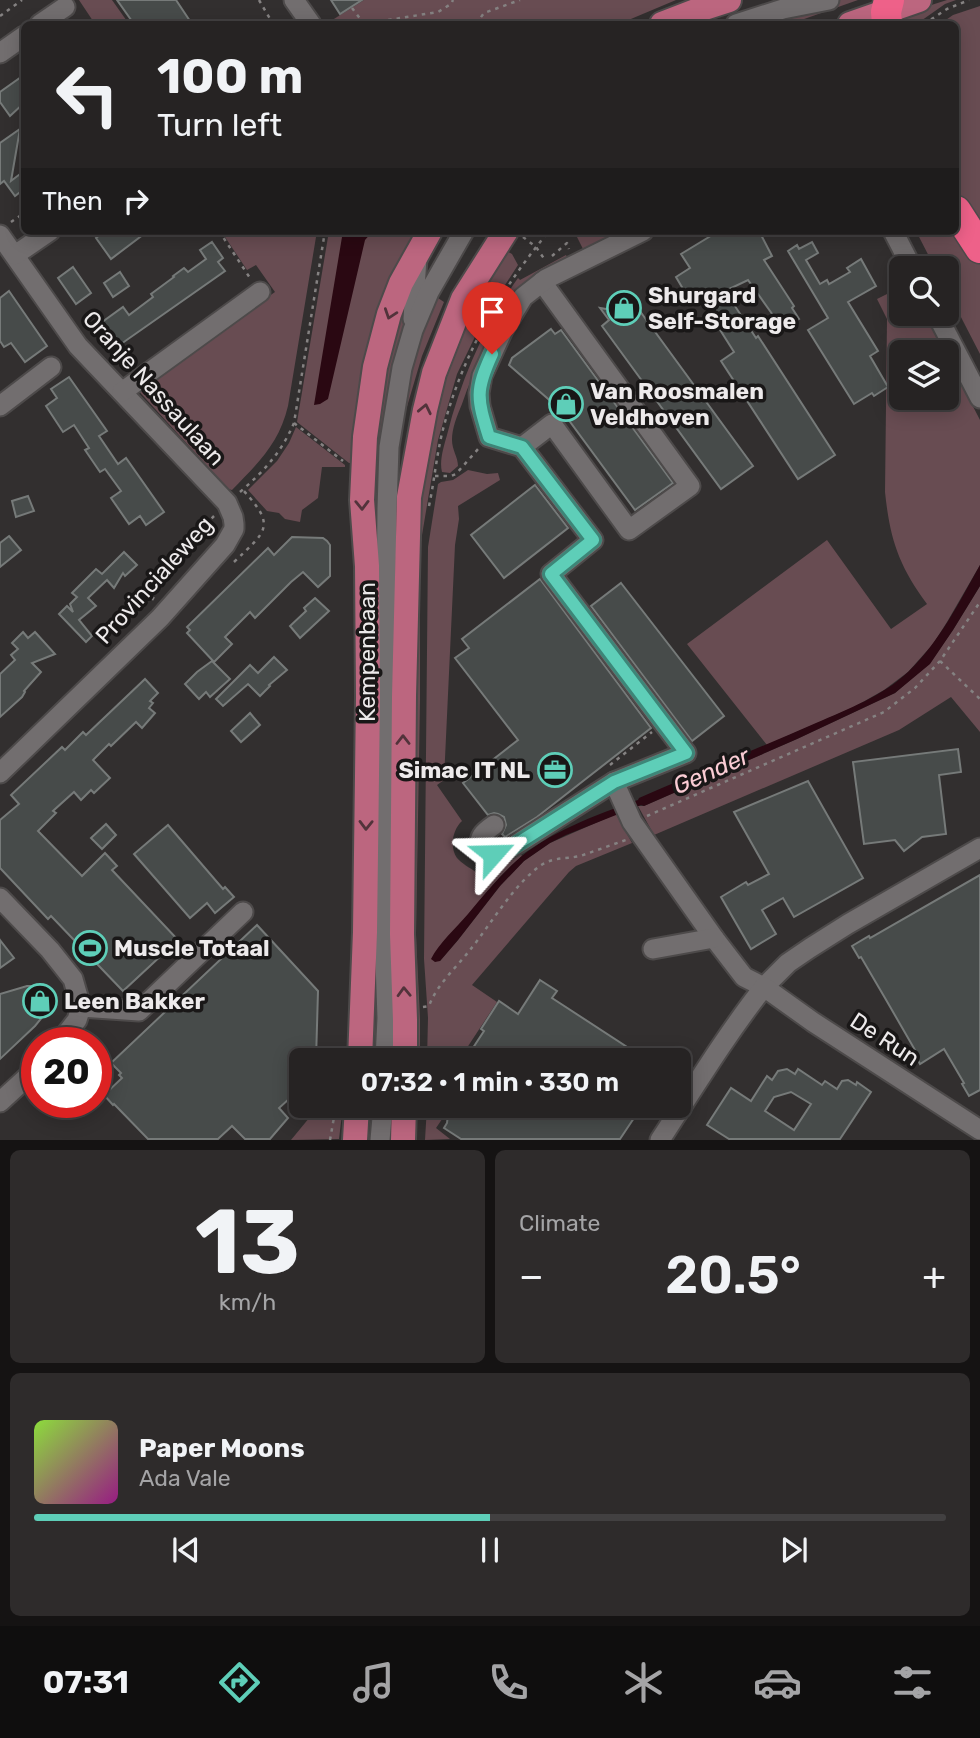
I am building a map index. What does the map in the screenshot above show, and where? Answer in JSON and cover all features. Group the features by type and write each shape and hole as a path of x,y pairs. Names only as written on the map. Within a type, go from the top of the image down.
{"highway":[{"path":"959,216 980,248"}],"main road":[{"path":"670,21 729,0"},
{"path":"861,21 904,9"},
{"name":"Kempenbaan","path":"405,1048 402,934 409,497 433,373 463,299 508,237"},
{"name":"Kempenbaan","path":"360,1048 368,697 367,566 362,500 365,436 379,347 397,293 424,242"},
{"path":"355,1139 356,1118"},
{"path":"403,1139 404,1118"}],"street":[{"path":"294,0 309,21"},
{"path":"745,21 791,5 829,0"},
{"path":"44,21 65,7"},
{"path":"0,53 21,38"},
{"name":"Oranje Nassaulaan","path":"4,230 15,256 78,346 227,503"},
{"path":"15,256 44,235"},
{"name":"Kempenbaan","path":"386,1048 384,933 389,447 402,368 413,330 429,292 462,235"},
{"path":"494,825 480,837 482,849 493,854 623,804 686,753 551,574 593,540 522,447 489,437 480,406 482,376 503,330 523,297 542,282 635,235"},
{"path":"895,235 906,256"},
{"name":"Kempenbaan","path":"413,330 424,242"},
{"path":"522,447 552,424 629,530 690,486 542,282"},
{"path":"122,392 260,292"},
{"path":"943,326 980,398"},
{"path":"0,405 51,367"},
{"name":"Kempenbaan","path":"388,488 418,444"},
{"name":"Provincialeweg","path":"0,773 160,618 225,545 234,528 227,503"},
{"name":"De Run","path":"623,804 714,938 744,977 764,987 813,1022 980,1130"},
{"path":"660,1139 746,1010 788,963 848,924 980,848"},
{"path":"0,898 50,950 73,979 81,1007 72,1027"},
{"path":"81,1007 139,1011 243,912"},
{"path":"653,949 714,938"},
{"path":"0,1102 21,1083"},
{"path":"380,1139 382,1118"}],"path":[{"path":"0,16 22,0"},
{"path":"259,0 271,21"},
{"path":"382,21 438,12 453,0"},
{"path":"478,21 484,13 520,0"},
{"path":"904,9 947,9 969,0"},
{"path":"352,8 362,21"},
{"path":"4,230 21,216"},
{"path":"222,235 260,292"},
{"path":"243,490 271,462 294,423 324,235"},
{"path":"429,507 444,425 478,335 501,296 546,235"},
{"path":"508,237 536,247 546,261 566,243"},
{"path":"294,423 347,464"},
{"path":"435,476 456,474 489,437"},
{"name":"Provincialeweg","path":"151,602 183,547 227,503"},
{"path":"623,804 884,712 915,688 940,661 980,602"},
{"path":"940,661 980,699"},
{"path":"423,1007 429,1006 438,988 515,891 537,869 554,859 577,857 623,804 664,723"},
{"path":"339,1048 340,1043"},
{"path":"330,1139 334,1118"}],"shaded area":[{"path":"79,0 112,0 127,21 93,21"},
{"path":"364,0 676,0 626,21 331,21"},
{"path":"808,0 858,0 798,21 752,21"},
{"path":"947,0 956,0 945,4 921,21 899,21 900,15"},
{"path":"980,6 980,233 959,199 959,21 944,21 953,15"},
{"path":"224,235 316,235 284,419 266,452 232,490 228,489 136,388 275,292 256,265 247,270"},
{"path":"328,235 416,235 356,463 349,463 297,422"},
{"path":"576,235 616,235 584,251"},
{"path":"918,235 959,235 980,260 980,354 959,313 959,256 929,256"},
{"path":"505,250 512,254 518,265 485,316 457,374 438,440 420,550 416,935 420,1048 414,1048 413,540 440,393 471,309"},
{"path":"566,255 568,259 530,279 524,285 497,328 474,372 455,422 452,440 458,466 450,473 442,472 443,449 459,394 495,315 518,278 520,280"},
{"path":"889,293 889,326 931,326 938,340 889,340 889,410 959,410 959,379 980,420 980,565 933,644 908,672 854,707 767,745 687,644 827,540 891,629 927,604 903,565 890,524 885,492 887,319 877,299"},
{"path":"435,296 444,302 422,356 406,410 401,409 412,358"},
{"path":"402,311 406,312 382,443 378,443 383,382"},
{"path":"296,427 345,465 322,467 318,498 302,510 300,522 267,511 248,490 277,461"},
{"path":"468,470 498,473 500,480 458,506 444,780 437,785 462,821 453,838 455,854 461,862 476,872 495,869 519,852 522,856 501,876 433,956 440,961 500,886 524,861 550,843 616,814 632,843 576,866 569,872 472,985 497,1002 467,1048 427,1048 424,959 428,547 438,484 453,480"},
{"path":"980,586 980,732 951,697 899,730 654,835 638,806 644,806 797,739 895,693 930,663"},
{"path":"309,1118 342,1118 339,1139 291,1140"},
{"path":"426,1118 443,1118 436,1128 450,1139 425,1140"}],"water":[{"path":"342,235 369,235 365,240 328,399 314,405"},
{"name":"Gender","path":"980,565 980,586 953,630 930,664 895,693 644,806 550,843 524,861 500,886 440,961 431,959 443,941 515,862 557,833 840,712 888,688 909,671 930,647"}],"building":[{"path":"117,0 176,0 190,21 132,21"},
{"path":"331,0 362,0 340,14"},
{"path":"21,77 21,106 10,116 0,102 0,92"},
{"path":"20,129 11,181 21,173 21,191 15,196 4,181 0,184 0,143"},
{"path":"100,235 143,235 111,259 96,238"},
{"path":"712,235 761,235 772,256 764,260 794,306 792,308 799,319 785,327 778,316 775,318 748,280 725,291 756,338 758,336 835,455 798,479 721,361 734,352 710,314 716,310 703,290 689,299 676,277 690,268 681,254"},
{"path":"212,242 223,258 218,262 225,271 121,344 117,339 111,343 98,325 123,307 129,315 184,268 188,272 206,259 200,250"},
{"path":"812,242 818,253 806,260 820,284 827,280 829,284 850,272 847,268 861,259 876,286 848,302 878,351 870,356 888,387 854,404 808,330 828,318 788,251 797,245 799,249"},
{"path":"73,267 91,293 76,304 58,278"},
{"path":"120,272 129,286 113,297 104,283"},
{"path":"9,291 47,346 25,362 11,343 4,347 0,341 0,298"},
{"path":"624,301 628,306 634,303 753,466 721,489 602,326 609,320 600,308 612,310"},
{"path":"551,329 555,334 561,330 673,483 635,510 562,411 509,365 512,358"},
{"path":"69,377 107,431 99,436 118,464 126,458 164,512 146,525 140,516 129,524 111,498 121,491 105,469 100,472 85,450 89,448 74,425 63,432 46,406 57,398 51,389"},
{"path":"535,485 568,528 504,578 471,535"},
{"path":"28,496 34,511 16,517 12,501"},
{"path":"9,536 21,550 0,567 0,543"},
{"path":"292,537 323,538 327,541 330,545 330,576 318,587 303,572 255,618 250,612 225,637 232,644 214,662 187,633 190,630 187,627 268,548 274,555"},
{"path":"124,552 137,565 125,576 123,573 114,588 107,580 88,598 96,606 79,620 92,636 86,642 59,614 67,606 73,612 70,604 77,597 72,593 96,569 102,574"},
{"path":"540,579 651,728 537,817 505,837 502,834 506,825 504,817 494,813 488,815 463,783 518,740 455,658 469,648 462,639"},
{"path":"621,583 724,716 692,741 591,606"},
{"path":"315,598 329,611 300,638 290,626"},
{"path":"23,632 28,638 35,632 55,654 32,663 41,672 22,697 0,717 0,674 15,660 11,655 18,649 12,643"},
{"path":"274,657 287,670 260,696 248,684 223,706 216,699 250,665 258,673"},
{"path":"212,661 230,679 210,697 206,692 199,699 185,684"},
{"path":"145,679 158,693 150,701 153,703 149,708 155,713 142,728 136,722 93,760 110,778 94,793 91,790 81,800 74,792 53,811 56,813 38,831 82,876 105,853 117,866 112,870 178,940 123,991 51,916 48,919 0,868 0,820 19,804 11,795 62,747 65,750 83,732 86,735"},
{"path":"250,713 260,725 241,742 231,731"},
{"path":"958,749 961,772 939,775 946,834 922,837 904,851 895,840 864,844 853,762"},
{"path":"808,781 863,878 794,917 783,898 762,910 776,934 751,949 721,897 746,882 748,885 769,874 734,812"},
{"path":"106,824 116,835 102,849 91,838"},
{"path":"168,825 223,889 225,887 234,897 215,913 207,903 190,918 134,854"},
{"path":"980,875 980,1090 969,1096 944,1049 920,1064 913,1051 915,1050 852,946"},
{"path":"257,925 318,991 316,1048 289,1048 289,1099 279,1108 288,1118 270,1139 245,1139 232,1126 218,1139 148,1139 112,1104 112,1087 122,1078 112,1062"},
{"path":"0,940 14,958 0,968"},
{"path":"540,980 557,991 552,998 629,1048 473,1048 484,1031 481,1029 499,1001 518,1014"},
{"path":"27,986 39,986 44,989 47,999 44,1015 34,1027 21,1027 21,1039 0,1059 0,994"},
{"path":"787,1069 795,1074 798,1069 822,1085 825,1081 837,1089 842,1081 848,1080 856,1085 857,1082 871,1092 840,1139 729,1139 707,1125 731,1088 751,1101 767,1076 772,1080 778,1071","holes":["791,1092 811,1104 794,1130 765,1111 774,1097"]},
{"path":"448,1118 634,1118 620,1139 461,1139 444,1128"}],"place":[{"name":"Shurgard Self-Storage","path":"624,308"},
{"name":"Van Roosmalen Veldhoven","path":"566,404"},
{"name":"Simac IT NL","path":"555,770"},
{"name":"Muscle Totaal","path":"90,948"},
{"name":"Leen Bakker","path":"40,1001"}],"route":[{"path":"492,354 482,376 479,393 489,437 522,447 593,540 551,574 686,753 614,782 512,847 493,854"}]}
